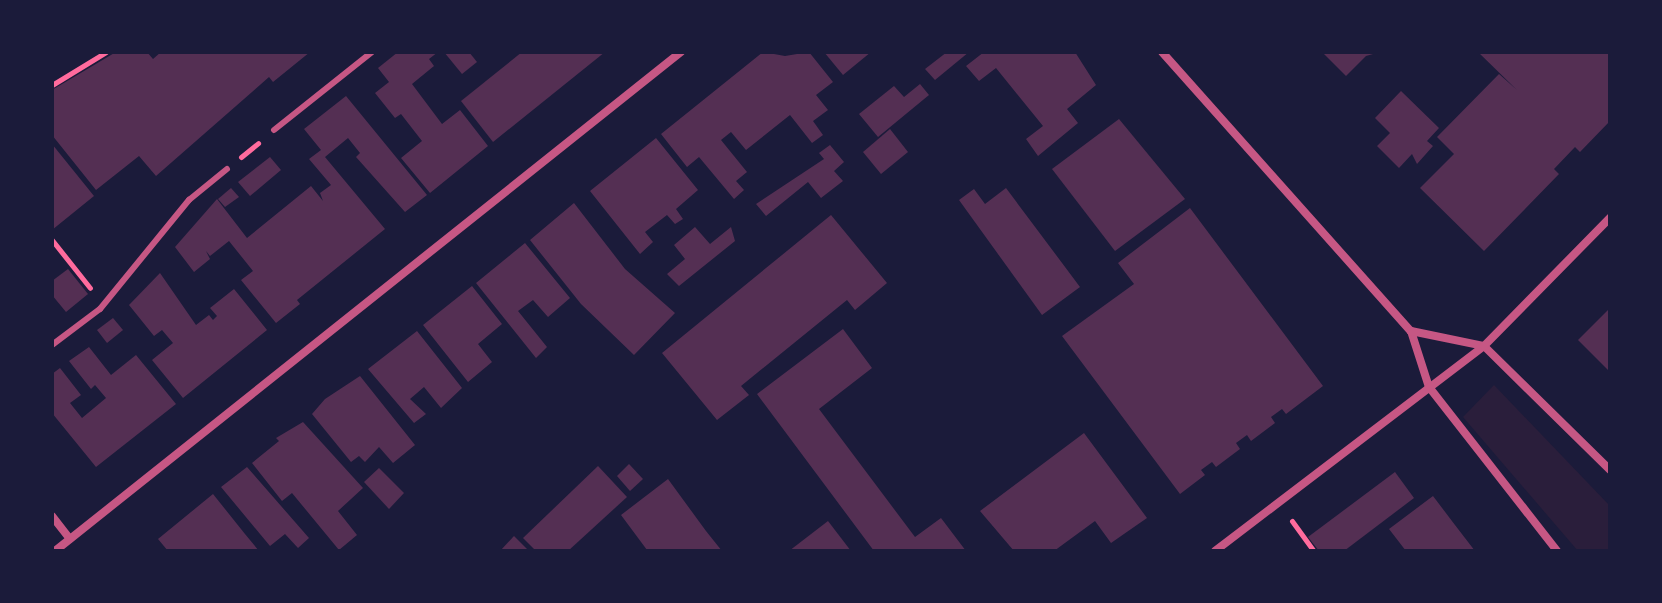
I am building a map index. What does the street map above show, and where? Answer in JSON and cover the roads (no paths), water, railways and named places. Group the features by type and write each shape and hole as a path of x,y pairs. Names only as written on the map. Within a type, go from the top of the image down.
{"street":[{"path":"55,551 681,52"},
{"path":"1162,52 1411,331 1429,387 1557,551"},
{"path":"1215,551 1484,346 1610,218"},
{"path":"1411,331 1484,346 1610,470"},
{"path":"52,516 70,539"}],"lane":[{"path":"274,130 372,52"},
{"path":"52,345 104,305 189,200 227,169"}]}
